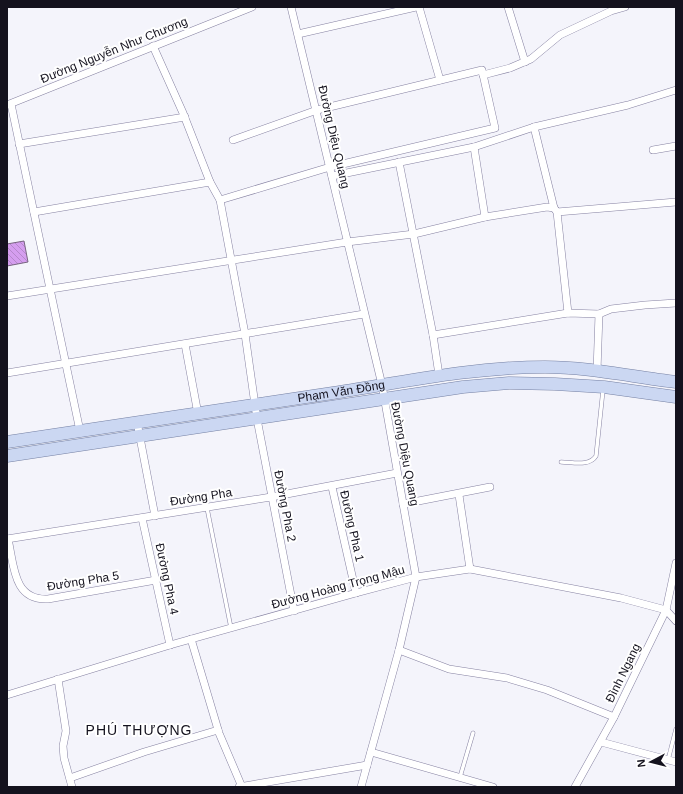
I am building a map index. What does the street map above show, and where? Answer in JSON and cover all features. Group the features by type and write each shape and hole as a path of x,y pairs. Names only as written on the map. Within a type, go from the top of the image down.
{"main road":[{"name":"Phạm Văn Đồng","path":"7,442 198,414 439,375 493,369 546,367 676,382"},
{"name":"Phạm Văn Đồng","path":"7,456 463,388 509,383 604,387 676,397"}],"street":[{"name":"Đường Nguyễn Như Chương","path":"9,105 252,7"},
{"name":"Đường Diệu Quang","path":"291,7 382,385 416,577 399,650 361,787"},
{"path":"298,34 416,7"},
{"path":"419,7 440,80"},
{"path":"508,7 525,62"},
{"path":"483,75 510,68 525,62 531,59 560,35 625,7"},
{"name":"Đường Pha 2","path":"153,46 185,117 210,182 220,200 245,334 257,419 271,497 294,611"},
{"path":"220,200 330,167 495,128 482,70 317,110 233,140"},
{"path":"332,176 474,147 534,127 628,105 676,90"},
{"path":"9,105 51,289 80,431"},
{"path":"19,144 185,117"},
{"path":"534,127 556,210 568,313"},
{"path":"653,150 676,146"},
{"path":"474,147 485,217"},
{"path":"399,162 433,335 439,375"},
{"path":"34,212 210,182"},
{"path":"7,296 347,242 414,234 485,217 548,207 556,210 676,202"},
{"path":"433,335 568,313 599,314 611,309 645,304 676,304"},
{"path":"7,373 66,362 364,314"},
{"path":"597,372 599,314"},
{"path":"184,344 198,414"},
{"path":"137,422 155,516"},
{"name":"Đường Pha","path":"8,539 332,487 397,473"},
{"name":"Đường Pha 1","path":"332,487 356,593"},
{"path":"403,504 459,495 490,487"},
{"path":"459,495 470,569"},
{"name":"Đường Pha 4","path":"142,518 170,645"},
{"name":"Đường Pha 5","path":"8,539 19,586 32,598 48,599 156,580"},
{"name":"Đình Ngang","path":"575,787 614,717 666,610 676,562"},
{"name":"Đường Hoàng Trọng Mậu","path":"7,693 170,645 356,593 416,577 470,569 599,593 666,610"},
{"path":"666,610 676,621"},
{"path":"191,639 218,730 241,787 367,765"},
{"path":"399,650 449,669 507,678 547,690 614,717"},
{"path":"58,679 66,731 63,746 64,758 72,787"},
{"path":"70,778 137,754 218,730"},
{"path":"601,742 676,762"},
{"path":"371,752 493,787"}],"lane":[{"path":"561,462 586,463 596,456 604,387"},
{"path":"207,508 231,628"},
{"path":"668,760 676,729"},
{"path":"459,778 473,734"}],"building":[{"path":"24,241 28,262 7,266 7,244"}],"district":[{"name":"PHÚ THƯỢNG","path":"139,730"}]}
